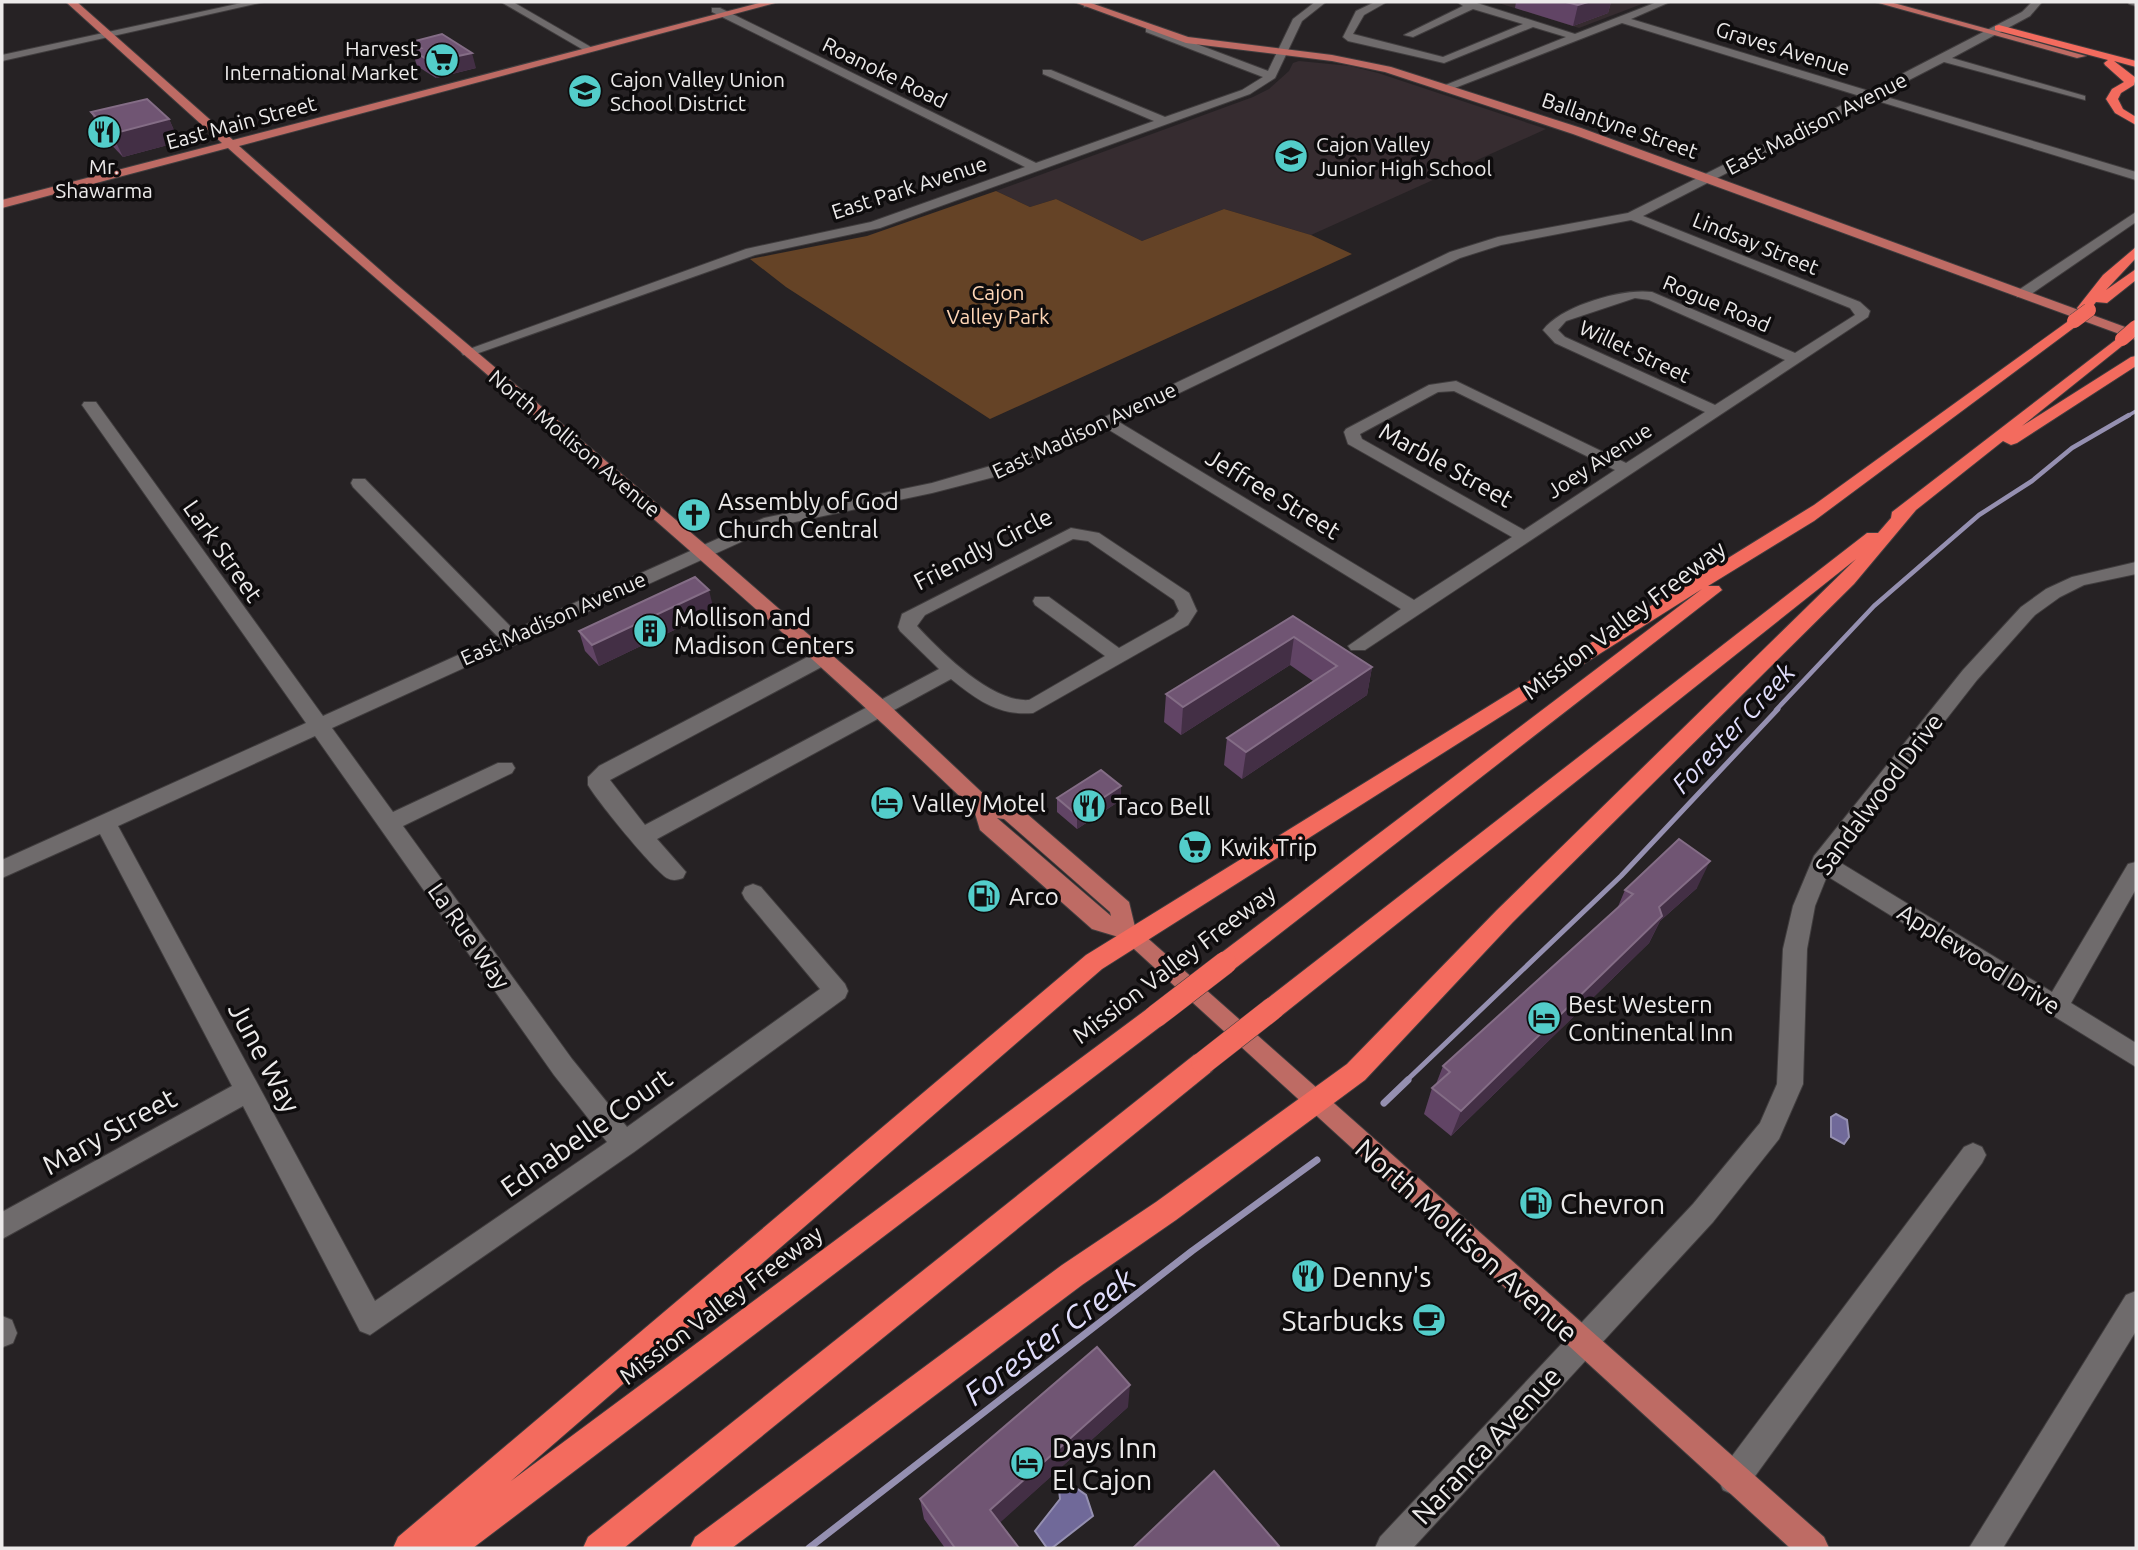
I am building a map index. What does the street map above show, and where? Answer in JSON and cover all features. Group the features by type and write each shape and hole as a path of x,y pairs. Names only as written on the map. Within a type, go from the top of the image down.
{"highway":[{"path":"1996,30 2136,64"},
{"path":"2081,56 2136,70"},
{"path":"2109,63 2130,78 2130,83 2116,91 2112,99 2119,111 2136,122"},
{"path":"2082,313 2108,278 2136,251"},
{"name":"Mission Valley Freeway","path":"447,1548 1156,1016 1817,509 2136,273"},
{"path":"599,1548 1203,1063 2129,337 2136,327"},
{"path":"1951,474 2043,422 2136,360"},
{"path":"706,1548 1072,1275 1166,1211 1356,1072 1505,916 1848,580 1909,508"},
{"path":"409,1548 1128,933 1817,509"}],"main road":[{"name":"North Mollison Avenue","path":"71,2 468,352 520,393 702,551 880,708 984,807 1011,813 1121,908 1128,933"},
{"name":"East Main Street","path":"721,12 747,2"},
{"name":"East Main Street","path":"2,204 586,47 721,12 774,2"},
{"path":"1880,2 1996,30"},
{"path":"1898,2 2081,56"},
{"name":"Ballantyne Street","path":"1083,4 1150,30 1201,43 1358,62 1447,88 1707,178 2022,294 2129,337"},
{"name":"East Main Street","path":"2,195 230,141"},
{"name":"North Mollison Avenue","path":"984,807 988,824 1100,923 1128,933 1580,1342 1813,1548"},
{"path":"1006,840 1014,836 1041,852 1055,851"}],"street":[{"path":"2,58 259,2"},
{"path":"506,2 586,47"},
{"path":"1083,4 1100,2"},
{"path":"1150,30 1271,76 1298,19 1321,2"},
{"path":"1351,2 1369,6"},
{"path":"1382,2 1369,6 1360,13 1347,35 1352,39 1444,60 1533,24"},
{"path":"1447,88 1665,2"},
{"name":"East Madison Avenue","path":"2,869 770,522 838,505 924,492 986,475 1027,460 1455,255 1498,241 1632,216 1996,30 2026,14 2037,2"},
{"path":"1409,35 1467,4 1575,37"},
{"name":"Roanoke Road","path":"721,12 1037,168"},
{"name":"Graves Avenue","path":"1620,19 2136,176"},
{"path":"1942,58 2081,98"},
{"path":"1046,72 1167,122"},
{"name":"East Park Avenue","path":"468,352 751,252 875,225 1167,122 1246,92 1271,76"},
{"name":"Lindsay Street","path":"1632,216 1855,305 1863,311"},
{"path":"2022,294 2136,216"},
{"name":"Rogue Road","path":"1554,322 1634,294 1652,296 1795,359"},
{"name":"Joey Avenue","path":"1358,646 1861,317 1863,311"},
{"name":"Willet Street","path":"1554,322 1550,330 1560,340 1715,411"},
{"name":"Marble Street","path":"1524,537 1354,441 1352,432 1434,388 1465,388 1627,470"},
{"name":"Lark Street","path":"90,405 316,726"},
{"name":"Jeffree Street","path":"1106,421 1415,609"},
{"path":"359,483 439,562 510,638"},
{"name":"Friendly Circle","path":"1070,533 1093,537 1187,604 1188,611 1181,621 1119,657 1033,706 1014,708 1000,704 954,669 907,627 909,618 930,604 1070,533"},
{"name":"Sandalwood Drive","path":"1580,1342 1703,1213 1770,1131 1790,1084 1795,948 1804,906 1822,862 1970,675 2028,611 2053,593 2078,581 2136,568"},
{"path":"1042,601 1119,657"},
{"path":"675,872 599,785 599,777 822,658"},
{"path":"642,837 954,669"},
{"name":"La Rue Way","path":"316,726 389,823 563,1068 625,1144"},
{"path":"389,823 505,768"},
{"name":"June Way","path":"105,822 370,1321"},
{"name":"Applewood Drive","path":"1822,862 2136,1056"},
{"path":"2057,1006 2136,870"},
{"name":"Ednabelle Court","path":"370,1321 625,1144 836,991 753,893"},
{"name":"Mary Street","path":"2,1226 247,1091"},
{"path":"1734,1479 1973,1156"},
{"path":"1985,1548 2136,1305"},
{"name":"Naranca Avenue","path":"1391,1548 1580,1342"}],"shaded area":[{"path":"1495,2 1647,2 1579,28"},
{"name":"Cajon Valley Junior High School","path":"1299,61 1350,66 1378,73 1546,129 1311,235 1224,209 1142,241 1056,199 1030,207 996,191 1253,97 1269,89 1289,71 1293,63"},
{"path":"1836,1114 1847,1120 1849,1137 1844,1144 1831,1137 1831,1117"},
{"path":"1069,1483 1086,1495 1093,1516 1052,1548 1047,1548 1035,1531 1060,1499 1059,1490"}],"green space":[{"name":"Cajon Valley Park","path":"996,191 1030,207 1056,199 1142,241 1224,209 1311,235 1352,254 990,419 786,287 750,259 867,236"}],"building":[{"path":"1566,2 1588,2 1578,5"},
{"path":"442,34 472,53 431,62 412,50 421,48 411,42"},
{"path":"147,99 169,119 112,134 91,112"},
{"path":"695,577 709,590 592,645 579,631"},
{"path":"1293,616 1372,667 1246,752 1227,738 1337,666 1294,637 1183,707 1166,694"},
{"path":"1101,770 1121,786 1077,815 1057,798"},
{"name":"Best Western Continental Inn","path":"1679,839 1710,861 1659,907 1662,916 1461,1111 1432,1088 1450,1072 1443,1066 1633,894 1625,890"},
{"name":"Days Inn El Cajon","path":"1097,1347 1130,1385 990,1510 1019,1548 955,1548 920,1499"},
{"path":"1214,1471 1279,1546 1133,1548"}],"waterway":[{"name":"Forester Creek","path":"2126,417 2136,411"},
{"name":"Forester Creek","path":"1776,710 1874,606 1979,515 2032,481 2072,448 2129,415"},
{"name":"Forester Creek","path":"1406,1081 1621,876 1778,709"},
{"name":"Forester Creek","path":"1384,1103 1408,1080"},
{"name":"Forester Creek","path":"809,1548 1192,1251 1317,1160"}],"place":[{"name":"Harvest International Market","path":"442,60"},
{"name":"Cajon Valley Union School District","path":"585,91"},
{"name":"Mr. Shawarma","path":"104,132"},
{"name":"Cajon Valley Junior High School","path":"1291,156"},
{"name":"Assembly of God Church Central","path":"694,515"},
{"name":"Mollison and Madison Centers","path":"650,631"},
{"name":"Valley Motel","path":"887,803"},
{"name":"Taco Bell","path":"1089,806"},
{"name":"Kwik Trip","path":"1195,847"},
{"name":"Arco","path":"984,896"},
{"name":"Best Western Continental Inn","path":"1544,1018"},
{"name":"Chevron","path":"1536,1203"},
{"name":"Denny's","path":"1308,1276"},
{"name":"Starbucks","path":"1429,1320"},
{"name":"Days Inn El Cajon","path":"1027,1463"}]}
